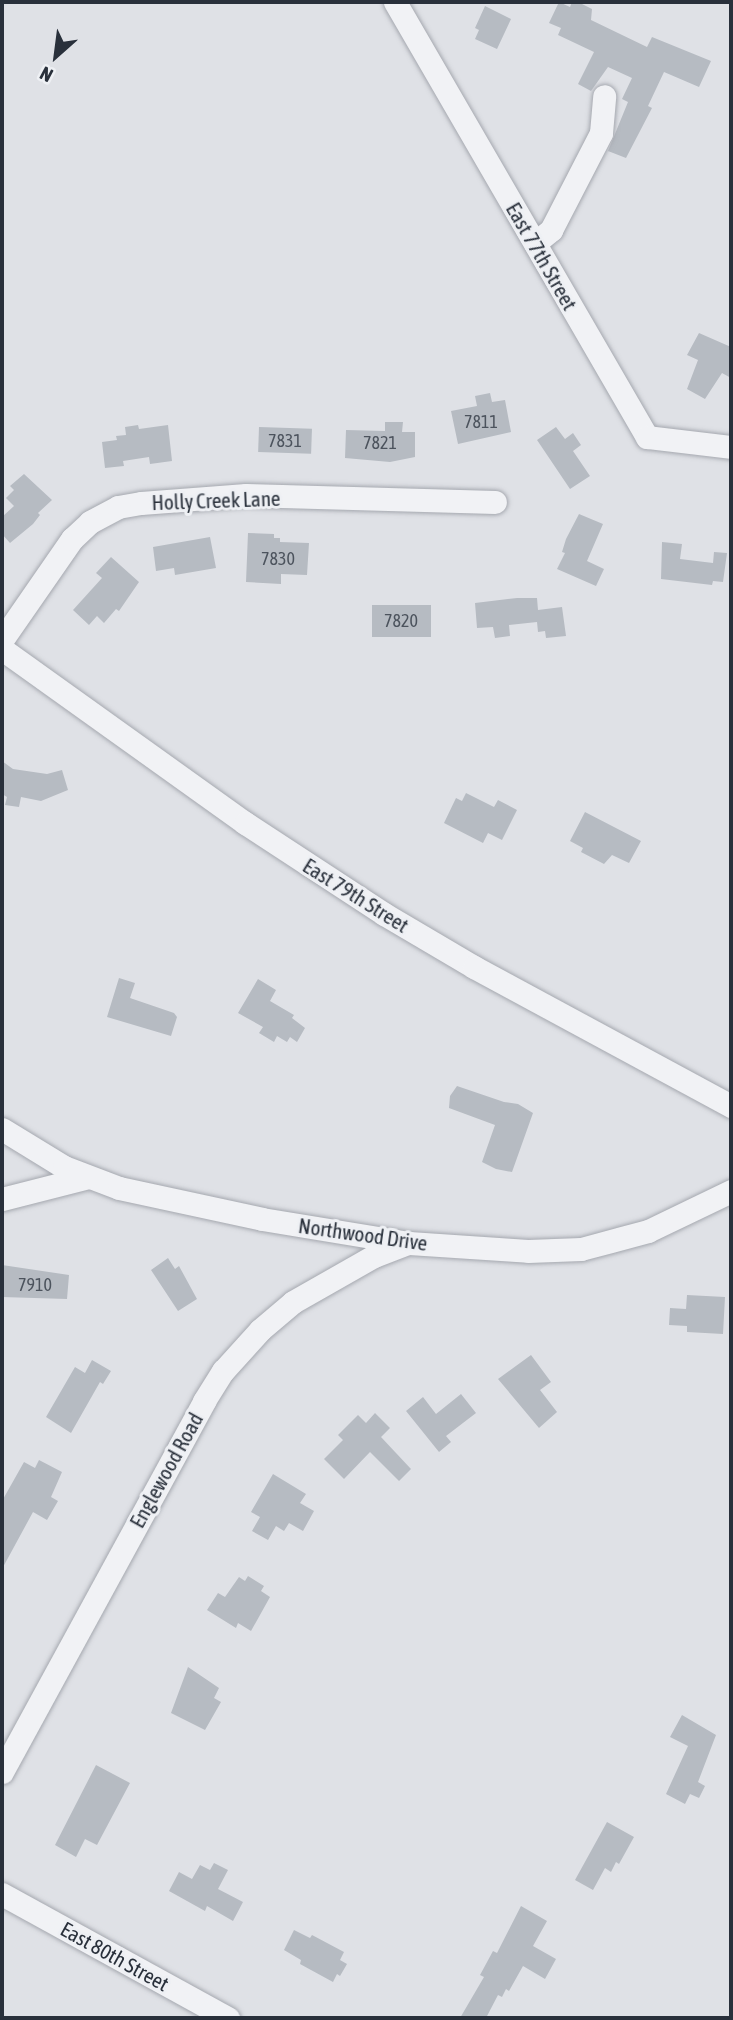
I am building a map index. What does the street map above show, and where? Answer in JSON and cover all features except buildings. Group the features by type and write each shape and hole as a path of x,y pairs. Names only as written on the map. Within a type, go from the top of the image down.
{"street":[{"name":"East 77th Street","path":"395,2 647,437 731,447"},
{"path":"535,243 551,230 601,133 604,96"},
{"name":"Holly Creek Lane","path":"2,640 72,539 90,522 118,507 247,495 495,502"},
{"name":"East 79th Street","path":"2,649 244,823 373,907 474,967 731,1106"},
{"name":"Northwood Drive","path":"2,1129 30,1149 88,1177 119,1188 194,1205 409,1243 528,1251 581,1249 649,1231 731,1191"},
{"path":"2,1199 88,1177"},
{"name":"Englewood Road","path":"2,1772 204,1401 225,1368 260,1330 293,1302 374,1256 409,1243"},
{"name":"East 80th Street","path":"2,1894 228,2018"}]}
